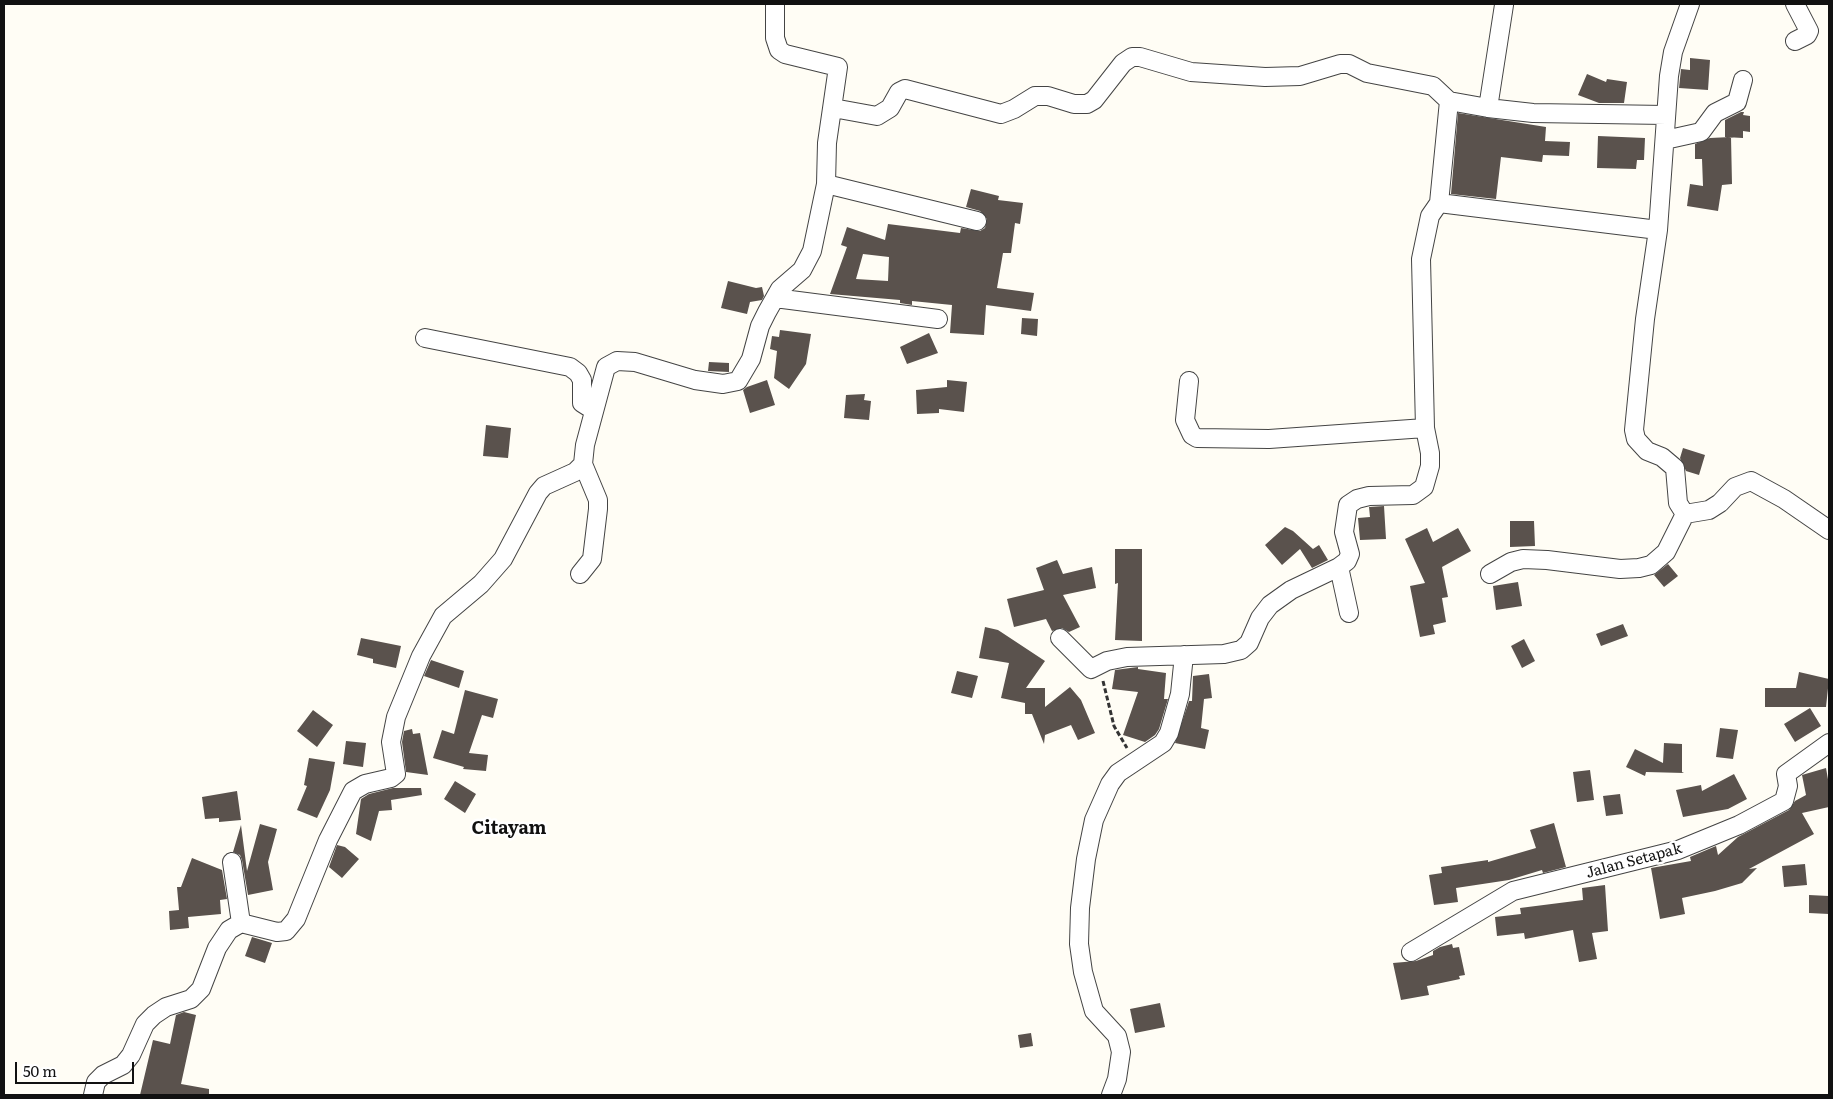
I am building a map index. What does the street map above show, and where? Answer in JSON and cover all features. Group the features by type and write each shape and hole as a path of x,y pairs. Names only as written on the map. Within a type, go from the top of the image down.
{"street":[{"path":"580,574 592,559 598,510 598,500 583,464 593,410 606,367 617,361 642,364 695,380 723,384 738,381 751,360 760,326 774,298 780,289 802,270 808,261 818,229 826,184 827,143 838,67 785,54 779,50 775,38 775,4"},
{"path":"1686,514 1678,503 1675,468 1670,462 1640,446 1634,430 1645,319 1658,230 1666,115 1673,52 1690,4"},
{"path":"1795,4 1809,31 1807,36 1795,41"},
{"path":"1488,108 1504,5"},
{"path":"833,108 877,116 890,108 899,92 905,89 1001,114 1014,109 1035,96 1048,96 1074,104 1088,104 1094,100 1122,63 1132,57 1140,57 1191,72 1265,77 1300,76 1340,64 1349,64 1367,73 1433,86 1449,100 1488,108 1533,113 1666,115"},
{"path":"1665,140 1701,132 1715,114 1737,102 1743,80"},
{"path":"1060,638 1091,669 1122,658 1232,653 1246,647 1253,637 1260,618 1270,605 1291,590 1340,567 1347,561 1350,554 1344,532 1348,505 1357,499 1369,496 1413,495 1424,488 1430,460 1425,428 1421,259 1423,242 1430,216 1439,203 1449,100"},
{"path":"826,184 977,221"},
{"path":"1439,203 1658,230"},
{"path":"774,298 938,319"},
{"path":"425,338 570,367 578,373 582,380 582,403 593,410"},
{"path":"1189,382 1185,420 1192,434 1197,438 1269,439 1425,428"},
{"path":"94,1095 96,1082 103,1075 123,1065 145,1024 154,1015 166,1007 191,999 201,990 217,948 229,930 241,923 277,932 286,931 296,919 328,840 353,792 365,784 391,778 396,774 392,742 396,717 421,656 443,616 481,584 503,559 544,486 575,472 583,464"},
{"path":"1686,514 1709,510 1720,503 1735,487 1751,481 1784,498 1829,530"},
{"path":"1490,574 1511,562 1523,559 1620,569 1651,565 1666,552 1686,514"},
{"path":"1340,567 1349,613"},
{"path":"1111,1095 1117,1080 1122,1052 1117,1036 1094,1011 1087,988 1080,944 1080,908 1086,858 1099,805 1118,773 1134,761 1152,752 1163,743 1168,733 1180,694 1184,655"},
{"name":"Jalan Setapak","path":"1411,952 1513,891 1678,850 1739,825 1784,801 1788,786 1786,774 1829,743"},
{"path":"232,862 241,923"}],"path":[{"path":"1091,669 1104,682 1114,726 1134,761"}],"building":[{"path":"1690,58 1710,60 1708,90 1679,88 1681,69 1690,70"},
{"path":"1587,74 1606,82 1607,79 1627,82 1624,103 1599,103 1578,95"},
{"path":"1744,112 1743,115 1750,116 1750,132 1743,131 1743,138 1725,137 1725,120"},
{"path":"1458,113 1546,127 1545,141 1570,142 1569,156 1543,155 1542,162 1501,157 1496,199 1451,194"},
{"path":"1598,136 1645,138 1644,160 1637,160 1636,169 1597,168"},
{"path":"1731,137 1732,184 1722,185 1718,211 1687,206 1690,184 1703,186 1702,159 1695,159 1695,144 1710,138"},
{"path":"971,189 999,196 998,200 1023,203 1020,224 1015,223 1011,253 1003,253 997,288 1034,293 1031,311 986,305 984,335 950,333 952,305 912,301 912,305 900,303 900,300 830,294 847,247 841,245 847,227 885,240 888,224 960,233 961,228 980,231 985,228 987,219 980,211 966,207","holes":["863,254 889,257 888,281 856,279"]},
{"path":"728,281 756,288 762,287 764,296 762,300 750,302 747,314 721,308"},
{"path":"1022,318 1038,319 1037,336 1021,334"},
{"path":"780,330 811,334 806,364 789,389 774,378 777,351 770,349 772,336 779,337"},
{"path":"929,333 938,353 907,364 900,347"},
{"path":"709,362 729,363 729,372 708,371"},
{"path":"767,380 775,405 750,413 743,390"},
{"path":"947,380 967,382 964,412 939,409 939,413 917,414 916,390 947,387"},
{"path":"865,394 864,400 871,401 869,420 844,418 846,395"},
{"path":"486,425 511,428 508,458 483,456"},
{"path":"1683,448 1705,455 1699,475 1686,471 1680,458"},
{"path":"1384,506 1386,539 1360,540 1358,518 1370,517 1369,507"},
{"path":"1510,521 1534,521 1535,546 1510,547"},
{"path":"1285,527 1293,531 1313,549 1319,545 1328,560 1312,568 1300,549 1282,565 1265,545"},
{"path":"1427,528 1433,542 1458,528 1471,551 1442,567 1448,597 1442,598 1446,622 1433,625 1435,634 1420,637 1410,586 1425,583 1405,539"},
{"path":"1115,549 1142,549 1142,641 1115,640 1118,583 1115,584"},
{"path":"1057,560 1063,574 1092,567 1096,588 1063,595 1080,627 1069,632 1062,628 1052,631 1046,619 1014,627 1007,599 1044,590 1036,568"},
{"path":"1668,564 1678,576 1664,587 1654,575"},
{"path":"1518,582 1522,606 1496,610 1493,586"},
{"path":"1623,624 1628,636 1601,646 1596,634"},
{"path":"985,627 998,630 1045,661 1026,688 1045,688 1045,707 1070,687 1081,700 1095,733 1078,740 1071,725 1045,735 1044,744 1032,714 1025,714 1025,703 1001,698 1009,663 979,658"},
{"path":"361,638 401,646 396,668 373,663 373,659 357,655"},
{"path":"1524,639 1535,661 1522,668 1511,646"},
{"path":"431,660 464,671 459,688 424,676"},
{"path":"1138,667 1138,669 1166,673 1164,699 1168,699 1159,729 1155,735 1145,742 1123,735 1138,692 1112,689 1115,670"},
{"path":"957,671 978,676 972,698 951,693"},
{"path":"1799,672 1829,679 1826,707 1765,707 1765,688 1796,688"},
{"path":"1209,674 1212,698 1204,699 1201,728 1209,730 1205,749 1175,743 1189,701 1192,701 1193,676"},
{"path":"465,690 498,699 493,718 482,715 469,753 488,755 486,771 463,769 464,767 433,758 442,730 454,734"},
{"path":"1810,708 1821,726 1795,742 1784,724"},
{"path":"313,710 333,725 317,747 297,731"},
{"path":"1720,728 1738,730 1733,759 1716,757"},
{"path":"412,729 413,734 420,733 428,775 406,772 402,742 404,731"},
{"path":"346,741 366,743 363,767 343,764"},
{"path":"1664,743 1682,744 1682,772 1684,773 1646,772 1645,776 1626,767 1635,749 1663,763"},
{"path":"309,758 335,762 330,790 317,818 297,810 307,786 304,785"},
{"path":"1826,768 1829,785 1829,807 1802,813 1814,834 1749,869 1757,868 1742,883 1682,898 1685,914 1660,919 1651,868 1691,861 1690,857 1716,846 1718,855 1738,837 1789,810 1795,801 1806,795 1802,775"},
{"path":"1590,770 1594,800 1577,802 1573,772"},
{"path":"1734,774 1747,799 1728,809 1683,817 1676,790 1701,785 1702,791"},
{"path":"455,781 476,794 465,813 444,799"},
{"path":"393,788 421,788 422,795 391,800 392,810 379,811 371,841 356,834 361,799 369,794"},
{"path":"237,791 241,820 219,822 219,818 205,819 202,797"},
{"path":"1620,794 1623,814 1606,816 1603,796"},
{"path":"1554,823 1566,867 1543,873 1542,870 1509,880 1456,888 1458,902 1434,905 1429,875 1442,873 1441,867 1488,860 1488,862 1536,848 1530,830"},
{"path":"260,824 277,829 268,862 273,890 248,895 242,860 240,855 233,852 241,825 247,871"},
{"path":"337,845 345,847 359,859 342,878 329,867"},
{"path":"192,858 222,870 227,899 220,900 221,914 188,917 189,928 170,930 169,911 179,910 177,887 181,887"},
{"path":"1805,864 1807,885 1784,887 1782,866"},
{"path":"1605,885 1608,931 1592,933 1597,959 1579,962 1573,930 1525,939 1524,933 1497,936 1495,917 1521,914 1520,908 1583,900 1582,888"},
{"path":"1809,895 1829,896 1829,914 1809,913"},
{"path":"252,937 272,943 265,963 245,956"},
{"path":"1452,944 1453,948 1459,947 1465,975 1459,976 1460,979 1427,986 1429,995 1401,1000 1393,963 1416,961 1433,955 1433,951 1440,947"},
{"path":"1160,1003 1165,1027 1135,1033 1130,1009"},
{"path":"184,1012 196,1015 181,1084 209,1089 209,1095 140,1095 153,1040 170,1044 176,1015"},
{"path":"1031,1033 1033,1046 1020,1048 1018,1035"}],"district":[{"name":"Citayam","path":"509,829"}]}
